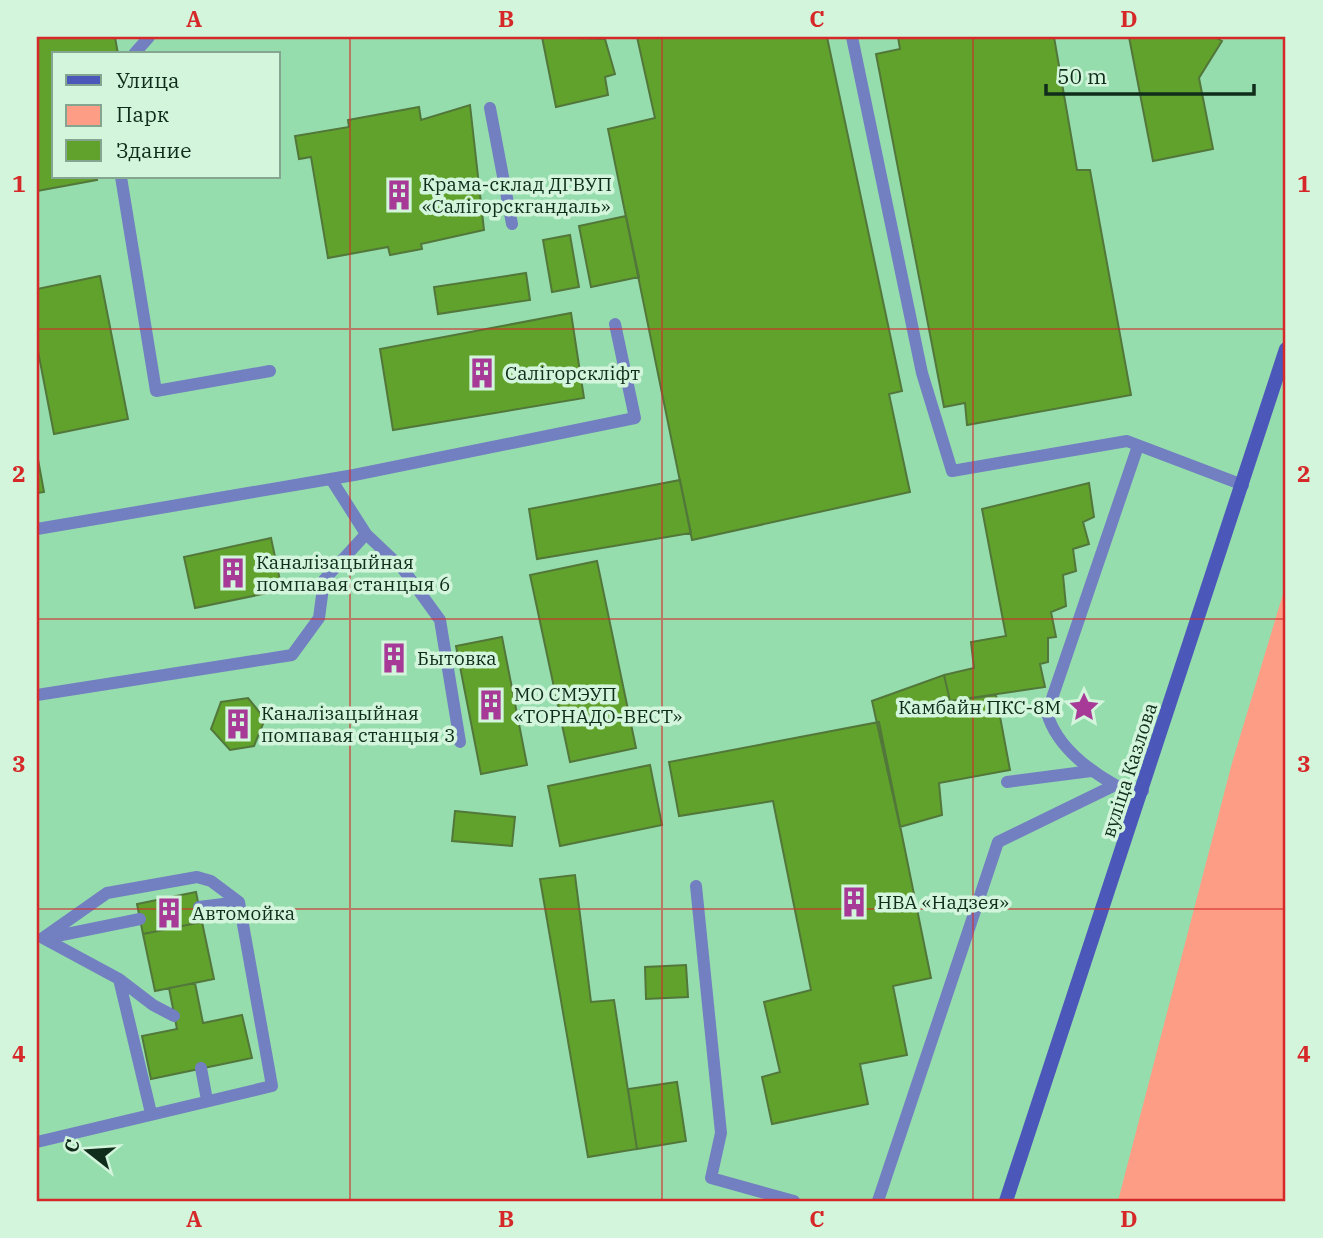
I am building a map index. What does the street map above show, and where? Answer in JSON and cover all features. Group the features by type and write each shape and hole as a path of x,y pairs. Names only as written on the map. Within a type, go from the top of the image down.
{"main road":[{"name":"вуліца Казлова","path":"1006,1201 1143,791 1286,349"}],"lane":[{"path":"136,52 149,37"},
{"path":"852,37 922,373 953,471 1127,441 1243,485"},
{"path":"491,108 512,225"},
{"path":"121,178 156,391 270,371"},
{"path":"37,529 331,479 635,418 615,324"},
{"path":"1138,446 1047,713 1052,730 1091,771 1115,785 1143,791"},
{"path":"331,479 366,534 403,569 440,620 460,741"},
{"path":"37,695 211,670 292,655 319,618 324,580 366,534"},
{"path":"1007,782 1091,771"},
{"path":"878,1201 998,842 1115,785"},
{"path":"37,1142 272,1086 239,902 211,881 197,877 107,893 40,940"},
{"path":"696,886 721,1133 711,1178 794,1201"},
{"path":"199,906 239,902"},
{"path":"40,940 140,919"},
{"path":"40,940 119,979 153,1005 174,1016"},
{"path":"119,979 151,1113"},
{"path":"201,1068 207,1100"}],"green space":[{"path":"1286,584 1286,1201 1118,1201 1232,763"}],"building":[{"path":"37,37 115,37 118,52 52,52 52,178 97,180 37,191"},
{"path":"542,37 605,39 615,74 605,77 608,95 556,107"},
{"path":"637,37 827,37 902,391 889,394 910,492 692,540 608,129 655,118"},
{"path":"898,37 1054,37 1077,170 1090,170 1131,395 967,425 965,403 944,407 876,54 900,49"},
{"path":"1129,37 1215,37 1222,41 1199,78 1213,149 1153,161"},
{"name":"Крама-склад ДГВУП «Салігорскгандаль»","path":"470,105 484,230 421,244 422,249 390,255 388,247 328,258 311,157 299,159 295,136 349,127 348,120 419,107 421,120"},
{"path":"626,216 639,277 591,287 579,226"},
{"path":"570,235 579,287 552,292 543,240"},
{"path":"526,273 530,300 438,314 434,287"},
{"path":"100,276 128,419 54,434 37,346 37,289"},
{"name":"Салігорскліфт","path":"571,313 584,398 393,430 380,349"},
{"path":"37,454 44,492 37,493"},
{"path":"680,480 691,533 537,559 529,509"},
{"path":"1089,483 1094,517 1083,522 1089,544 1073,549 1076,571 1063,575 1066,606 1051,612 1056,637 1048,638 1048,662 1040,664 1045,687 950,701 944,675 974,668 971,642 1006,636 982,509"},
{"name":"Каналізацыйная помпавая станцыя 6","path":"271,538 282,590 195,608 184,557"},
{"path":"597,561 636,748 570,762 530,575"},
{"name":"МО СМЭУП «ТОРНАДО-ВЕСТ»","path":"502,637 527,765 481,774 456,646"},
{"name":"Бытовка","path":"397,644 402,668 391,671 386,647"},
{"path":"944,675 950,701 996,695 1010,770 939,783 942,815 900,827 872,701"},
{"name":"Каналізацыйная помпавая станцыя 3","path":"248,698 265,719 254,746 230,750 211,729 221,702"},
{"name":"НВА «Надзея»","path":"879,722 931,978 893,986 907,1055 860,1064 868,1104 772,1124 762,1077 780,1072 764,1002 811,990 773,801 679,816 669,762"},
{"path":"650,765 662,825 560,846 548,786"},
{"path":"455,811 515,817 512,846 452,841"},
{"path":"575,875 591,1002 614,1000 637,1149 588,1157 540,879"},
{"name":"Автомойка","path":"196,892 202,922 143,934 137,904"},
{"path":"202,922 214,979 155,991 143,934"},
{"path":"686,965 688,997 646,999 645,967"},
{"path":"195,983 203,1023 242,1015 252,1058 151,1079 142,1036 177,1029 169,988"},
{"path":"677,1082 686,1141 637,1149 628,1089"}],"place":[{"name":"Крама-склад ДГВУП «Салігорскгандаль»","path":"399,195"},
{"name":"Салігорскліфт","path":"482,373"},
{"name":"Каналізацыйная помпавая станцыя 6","path":"233,573"},
{"name":"Бытовка","path":"394,658"},
{"name":"МО СМЭУП «ТОРНАДО-ВЕСТ»","path":"491,705"},
{"name":"Камбайн ПКС-8М","path":"1084,707"},
{"name":"Каналізацыйная помпавая станцыя 3","path":"238,724"},
{"name":"НВА «Надзея»","path":"854,902"},
{"name":"Автомойка","path":"169,913"}]}
